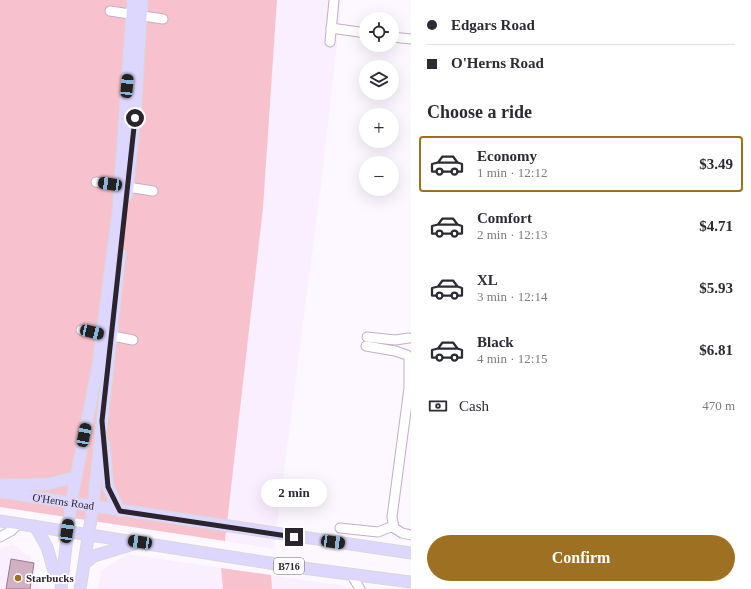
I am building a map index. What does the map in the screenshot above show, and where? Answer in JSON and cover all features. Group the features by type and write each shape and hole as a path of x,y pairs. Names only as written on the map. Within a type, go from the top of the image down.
{"main road":[{"path":"133,0 138,15"},
{"path":"80,589 93,506 102,421 107,335 124,186 135,118 138,15 142,0"},
{"path":"61,585 71,503 107,335"},
{"path":"102,421 108,487 120,511"},
{"path":"0,485 48,484 76,477"},
{"name":"O'Herns Road","path":"0,492 411,553"},
{"name":"B716","path":"0,521 411,582"},
{"path":"35,526 47,547 53,568 61,585"},
{"path":"84,564 94,556 140,542"}],"street":[{"path":"330,42 334,0"},
{"path":"110,12 162,19"},
{"path":"331,28 359,32"},
{"path":"399,37 411,39"},
{"path":"96,182 154,191"},
{"path":"81,330 133,340"},
{"path":"409,357 367,341 410,337"},
{"path":"410,337 404,348 409,357 410,385 407,442 392,511 393,526 398,531 411,535"},
{"path":"0,537 11,531 18,524"},
{"path":"340,528 378,532 393,526"},
{"path":"351,574 360,589"}],"shaded area":[{"path":"0,0 277,0 263,208 225,541 0,507"},
{"path":"277,0 342,0 321,185 274,549 225,541 263,208"},
{"path":"13,544 27,555 30,554 40,589 0,589 0,549"},
{"path":"127,554 345,586 347,589 98,589 101,571"},
{"path":"221,568 271,575 272,589 223,589"}],"building":[{"path":"11,559 34,563 30,589 6,589"}],"place":[{"name":"Starbucks","path":"18,578"}],"route":[{"path":"135,118 102,421 108,487 120,511 294,537"}]}
